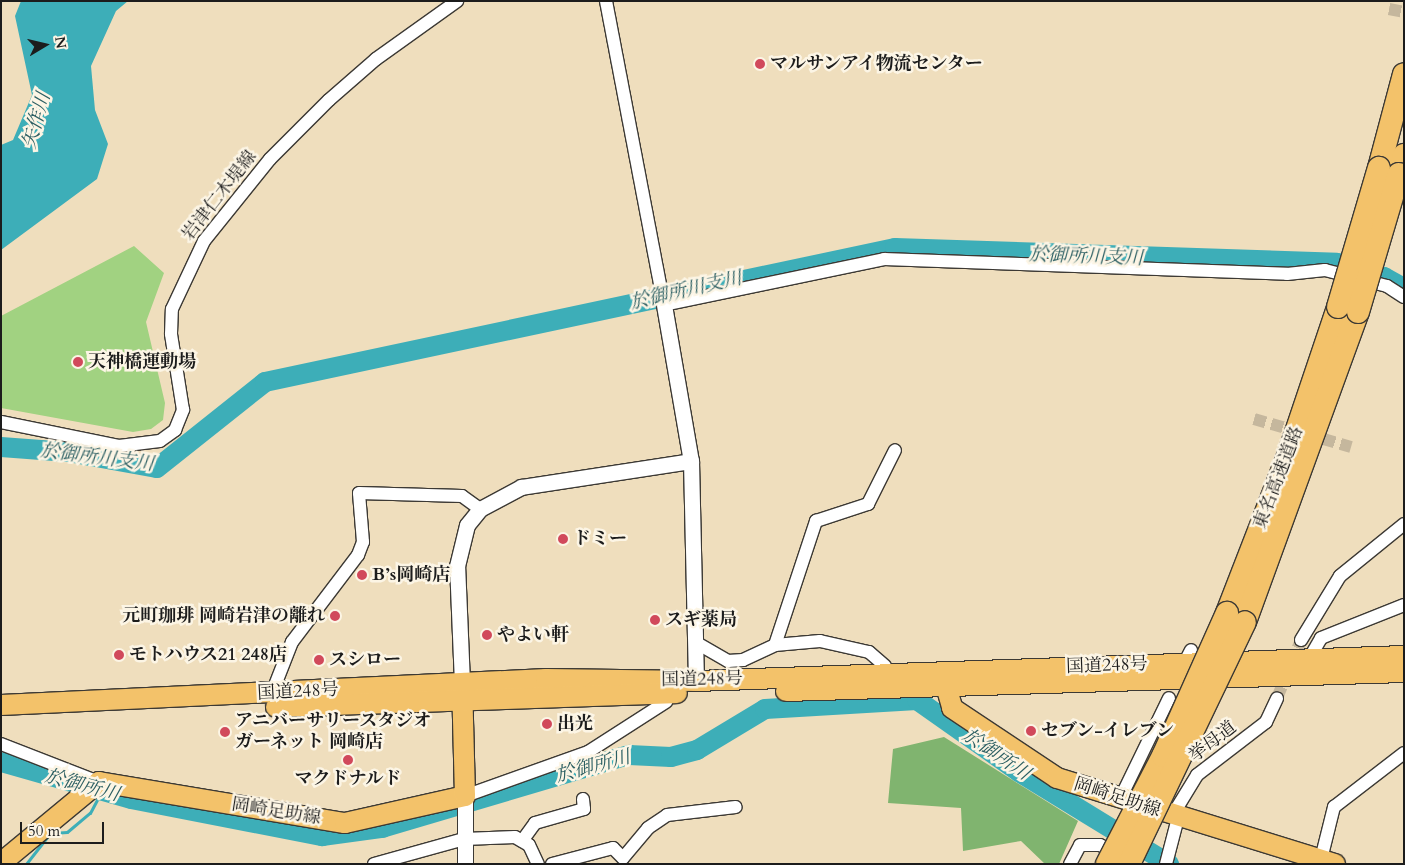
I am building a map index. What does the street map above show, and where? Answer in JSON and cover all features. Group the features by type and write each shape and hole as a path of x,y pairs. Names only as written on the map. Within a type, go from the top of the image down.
{"highway":[{"name":"東名高速道路","path":"1129,864 1236,617 1288,456 1348,309 1394,166 1404,74"},
{"name":"東名高速道路","path":"1107,864 1236,617"}],"main road":[{"name":"国道248号","path":"1,716 696,681 943,680 1309,659 1404,656"},
{"name":"国道248号","path":"1,705 272,693 463,692 943,680 1404,672"},
{"name":"岡崎足助線","path":"943,680 958,714 1013,753 1057,778 1120,800 1318,861"},
{"path":"463,692 465,796"},
{"path":"1,863 93,787"},
{"name":"岡崎足助線","path":"93,787 345,823 465,796"}],"street":[{"name":"岩津仁木堤線","path":"1,422 119,446 160,441 175,430 183,410 171,334 172,309 204,241 270,159 329,100 376,59 457,1"},
{"path":"606,1 664,305 691,460 696,681"},
{"path":"664,305 884,259 1287,274 1324,270 1388,286 1404,297"},
{"path":"776,645 816,521 868,504 895,450"},
{"path":"463,692 457,566 467,525 480,509 521,488 691,460"},
{"path":"272,693 292,642 358,556 363,542 359,493 462,496 480,509"},
{"path":"1301,640 1340,576 1404,524"},
{"path":"1309,659 1321,638 1404,605"},
{"path":"694,642 728,661 743,660 776,645 820,641 843,644 869,652 885,666"},
{"path":"1120,800 1169,698"},
{"name":"挙母道","path":"1168,858 1175,817 1197,775 1266,722 1277,698"},
{"path":"464,864 465,796 588,752 666,702"},
{"path":"1,744 93,787"},
{"path":"1318,861 1334,807 1404,753"},
{"path":"522,841 535,823 584,809 582,799"},
{"path":"552,864 613,848 623,861 648,828 667,815 736,806"},
{"path":"374,864 464,839 515,836 522,841 538,864"},
{"path":"1070,864 1080,845 1100,845 1138,864"}],"green space":[{"name":"天神橋運動場","path":"134,246 164,273 146,322 165,403 163,420 151,429 133,432 1,408 1,316"},
{"path":"944,737 1078,821 1059,864 1045,864 1021,841 963,851 961,808 888,803 893,749"}],"water":[{"name":"矢作川","path":"21,1 128,1 116,11 91,66 95,110 108,144 97,179 1,250 1,145 13,140 32,95 15,16"}],"waterway":[{"name":"於御所川支川","path":"1,447 68,452 157,468 265,382 895,248 1337,263 1384,277 1404,288"},
{"name":"於御所川","path":"1,762 131,799 322,836 382,828 629,755 671,757 697,750 765,709 917,700 1019,772 1169,864"},
{"path":"52,833 67,832 90,813 101,792"},
{"path":"26,864 47,837"}],"tunnel":[{"path":"1389,9 1404,12"},
{"path":"1254,419 1351,447"},
{"path":"1277,698 1301,640"}],"place":[{"name":"マルサンアイ物流センター","path":"760,64"},
{"name":"天神橋運動場","path":"78,362"},
{"name":"ドミー","path":"563,539"},
{"name":"B’s岡崎店","path":"362,575"},
{"name":"元町珈琲 岡崎岩津の離れ","path":"335,616"},
{"name":"スギ薬局","path":"655,620"},
{"name":"やよい軒","path":"487,635"},
{"name":"モトハウス21 248店","path":"119,655"},
{"name":"スシロー","path":"319,660"},
{"name":"出光","path":"547,724"},
{"name":"セブン-イレブン","path":"1031,731"},
{"name":"アニバーサリースタジオ ガーネット 岡崎店","path":"225,732"},
{"name":"マクドナルド","path":"348,760"}]}
